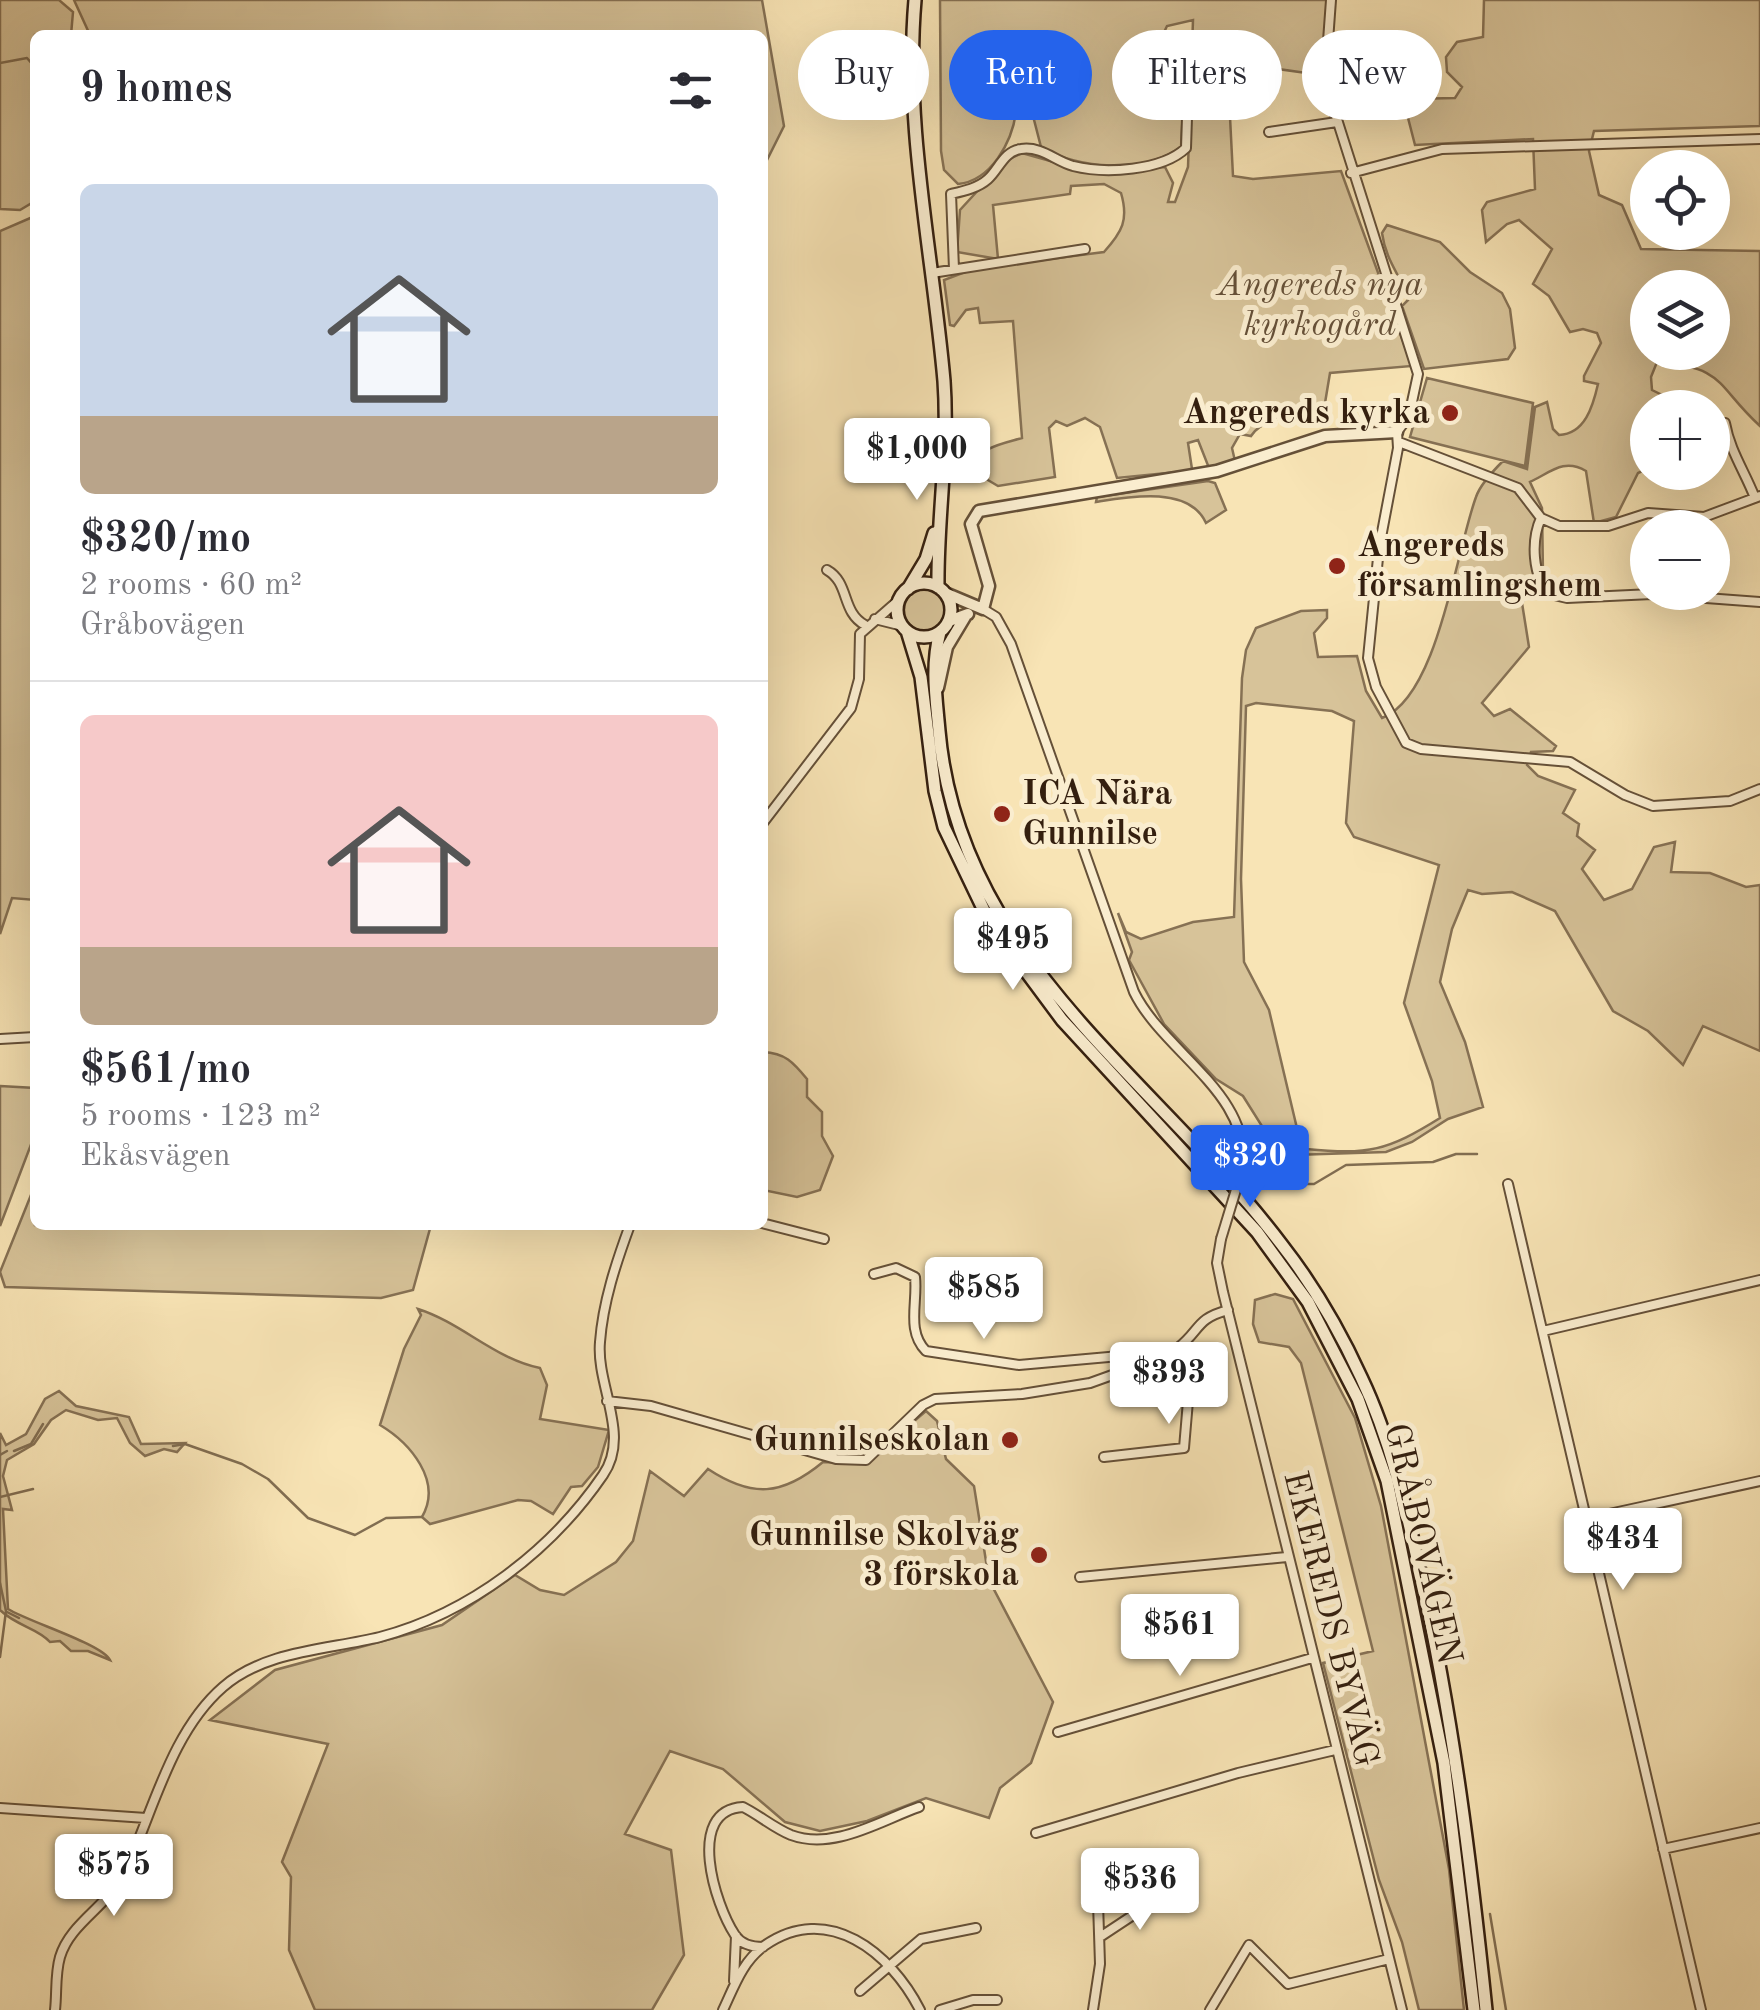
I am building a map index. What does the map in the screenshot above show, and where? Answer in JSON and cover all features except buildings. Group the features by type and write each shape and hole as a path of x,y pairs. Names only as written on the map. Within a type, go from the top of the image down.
{"main road":[{"path":"915,0 911,58 945,424 942,590 950,604 949,621 940,632 926,637 905,628 898,613 904,594 931,548 945,424"},
{"path":"904,594 920,584 942,590"},
{"name":"GRÅBOVÄGEN","path":"905,628 921,676 935,791 944,826 990,923 1062,1020 1268,1246 1308,1302 1358,1399 1387,1481 1444,1764 1474,2010"},
{"name":"GRÅBOVÄGEN","path":"940,632 934,666 943,769 968,856 1010,934 1057,998 1280,1242 1322,1302 1362,1379 1394,1462 1436,1642 1486,2010"}],"street":[{"path":"1331,0 1328,42 1337,122 1416,362 1414,400 1398,437 1379,548 1368,658 1376,687 1406,743 1420,749 1570,762 1624,795 1654,806 1730,801 1760,789"},
{"path":"954,269 952,194 990,178 1000,162 1018,148 1040,150 1071,166 1167,163 1186,148 1187,120"},
{"path":"1268,132 1337,122"},
{"path":"1351,173 1442,149 1760,138"},
{"path":"932,273 1085,249"},
{"path":"949,621 980,609 989,586 971,524 979,511 1217,471 1325,436 1398,437 1518,488 1541,518 1559,526 1599,527 1648,513 1704,517 1757,497 1730,450"},
{"path":"1541,518 1536,530 1538,577 1550,594 1659,594 1760,602"},
{"path":"827,570 841,582 852,616 865,626"},
{"path":"942,590 980,609"},
{"path":"768,816 851,708 860,679 858,640 865,626 904,594"},
{"name":"EKEREDS BYVÄG","path":"980,609 996,617 1011,644 1134,992 1150,1019 1234,1113 1244,1143 1242,1170 1221,1239 1218,1269 1402,2010"},
{"path":"936,694 947,647 965,617"},
{"path":"875,620 905,628"},
{"path":"0,1039 30,1037"},
{"path":"1508,1184 1701,2010"},
{"path":"768,1225 824,1239"},
{"path":"55,2010 64,1946 115,1890 192,1725 208,1702 240,1674 266,1662 383,1636 466,1602 520,1564 606,1471 615,1435 599,1369 600,1342 606,1300 628,1230"},
{"path":"874,1274 896,1268 915,1277 917,1337 931,1354 1019,1365 1131,1355 1149,1358 1176,1350 1203,1317 1228,1310"},
{"path":"1543,1331 1760,1280"},
{"path":"1104,1456 1184,1448 1188,1401 1176,1350"},
{"path":"608,1401 651,1406 807,1452 866,1460 923,1405 952,1396 972,1399 1090,1383 1144,1364 1149,1358"},
{"path":"1586,1520 1760,1481"},
{"path":"1080,1577 1287,1557"},
{"path":"1058,1732 1312,1658"},
{"path":"1036,1833 1238,1773 1335,1750"},
{"path":"734,1981 736,1936 709,1864 710,1832 720,1816 743,1806 790,1835 820,1838 850,1834 919,1807"},
{"path":"0,1808 146,1818"},
{"path":"1663,1849 1760,1828"},
{"path":"1092,2010 1098,1993 1097,1872"},
{"path":"1100,1937 1160,1898"},
{"path":"860,1991 921,1940 976,1928"},
{"path":"736,1936 752,1947 763,1947 798,1932 830,1930 865,1943 890,1965 920,2010"},
{"path":"1210,2010 1249,1945 1288,1984 1389,1960"},
{"path":"722,2010 734,1981 763,1947"},
{"path":"940,2010 974,2000 998,2000"}],"green space":[{"path":"0,0 59,0 73,12 71,30 30,30 30,204 20,210 0,209"},
{"path":"74,0 762,0 767,30 88,30"},
{"path":"940,0 1327,0 1326,30 1302,30 1302,72 1282,70 1282,30 1193,30 1193,20 1167,26 1165,30 1112,30 1112,120 1182,120 1181,147 1166,156 1130,165 1092,164 1041,147 1034,120 1092,120 1092,30 949,30 949,120 1014,120 998,158 970,181 958,184 944,170"},
{"path":"1484,0 1760,0 1760,126 1594,131 1589,151 1599,195 1622,205 1630,224 1630,250 1760,251 1760,426 1730,390 1700,370 1730,370 1730,270 1630,270 1630,370 1654,370 1652,390 1630,390 1630,489 1616,517 1594,523 1586,471 1571,466 1558,468 1530,482 1542,508 1543,575 1522,603 1529,647 1482,703 1494,716 1510,709 1556,746 1553,751 1531,752 1527,765 1538,776 1575,790 1563,813 1579,824 1577,836 1595,850 1582,869 1604,900 1632,889 1654,847 1675,842 1671,872 1710,873 1746,887 1760,885 1760,1051 1703,1026 1683,1065 1648,1031 1613,1011 1555,911 1512,892 1482,894 1468,890 1452,929 1440,982 1465,1042 1483,1107 1448,1119 1412,1142 1386,1152 1293,1155 1272,1142 1243,1096 1216,1079 1164,1024 1129,960 1132,952 1118,913 1126,932 1141,939 1193,922 1234,917 1242,678 1246,650 1256,628 1301,611 1327,610 1327,618 1314,633 1318,657 1357,656 1366,691 1382,718 1401,705 1418,682 1431,653 1476,497 1484,483 1503,461 1527,469 1535,407 1547,402 1553,429 1559,435 1575,430 1590,410 1598,384 1584,381 1584,376 1601,343 1597,333 1583,329 1570,332 1549,296 1533,284 1552,249 1519,220 1507,224 1486,242 1482,210 1487,202 1535,189 1533,139 1415,145 1409,120 1442,120 1442,98 1455,98 1462,87 1447,72 1446,57 1457,42 1483,37","holes":["1256,703 1332,711 1354,721 1346,823 1354,837 1439,865 1404,1003 1432,1081 1440,1118 1406,1138 1362,1151 1306,1149 1300,1141 1269,1010 1244,962 1241,879 1246,706"]},
{"path":"768,34 784,126 768,158"},
{"name":"Angereds nya kyrkogård","path":"1190,120 1230,120 1233,176 1253,179 1341,171 1412,366 1330,373 1324,409 1313,419 1279,419 1263,425 1251,436 1240,434 1232,448 1235,461 1209,468 1198,440 1188,443 1192,469 1117,478 1100,427 1085,418 1067,426 1056,421 1049,428 1055,477 998,486 971,470 985,451 1022,438 1013,321 980,323 978,308 966,310 954,326 950,325 944,280 973,269 1104,252 1119,232 1124,211 1121,193 1104,184 1071,186 1070,194 993,205 998,259 957,252 960,210 1005,161 1022,153 1089,172 1165,167 1173,183 1168,202 1175,202 1188,167"},
{"path":"30,218 30,900 12,898 0,934 0,231"},
{"path":"1387,225 1440,242 1470,272 1502,293 1510,309 1515,348 1508,359 1424,369 1402,306 1408,300 1406,292 1384,244 1382,233"},
{"path":"1427,378 1533,403 1525,466 1410,437"},
{"path":"1215,483 1226,510 1206,523 1198,511 1172,498 1140,496 1096,502 1097,497"},
{"path":"925,589 940,595 946,610 940,625 925,631 910,625 904,610 910,595"},
{"path":"768,1053 783,1056 807,1079 807,1097 822,1112 822,1136 833,1156 820,1190 797,1197 768,1191"},
{"path":"0,1086 30,1088 30,1147 0,1226"},
{"path":"30,1197 30,1230 430,1230 413,1290 381,1298 5,1287 0,1272"},
{"path":"1275,1294 1293,1299 1355,1418 1381,1506 1449,1869 1464,2010 1419,2010 1402,1942 1379,1880 1323,1663 1373,1651 1301,1363 1289,1347 1259,1342 1253,1324 1255,1300"},
{"path":"418,1309 508,1357 540,1368 547,1385 540,1419 609,1430 598,1467 582,1486 571,1487 553,1514 531,1501 518,1500 430,1524 422,1517 429,1490 426,1477 412,1453 380,1425 404,1349 421,1315"},
{"path":"59,1391 76,1406 129,1417 141,1444 185,1443 177,1452 164,1449 145,1456 130,1443 117,1418 98,1420 66,1410 51,1420 34,1444 7,1460 3,1476 12,1510 3,1509 8,1609 94,1647 110,1660 88,1651 71,1651 60,1641 50,1642 0,1610 0,1433 6,1445 26,1434 45,1399"},
{"path":"926,1411 937,1421 946,1459 974,1486 989,1580 1053,1702 1031,1763 1000,1788 989,1818 926,1798 867,1821 820,1831 785,1822 723,1769 670,1751 625,1834 671,1850 684,1955 652,2010 315,2010 289,1950 291,1877 282,1862 328,1744 210,1720 275,1670 442,1625 515,1575 540,1590 564,1595 616,1562 633,1541 650,1471 684,1496 708,1469 739,1485 780,1487 823,1462 865,1463"}],"waterway":[{"path":"0,63 27,58 30,62"},
{"path":"1275,1184 1314,1184 1346,1165 1433,1162 1456,1154 1477,1154"},
{"path":"14,1451 31,1444 43,1424"},
{"path":"173,1446 185,1444 242,1464 268,1479 308,1518 355,1535 386,1518 422,1517"},
{"path":"0,1455 7,1451"},
{"path":"0,1497 33,1489"},
{"path":"0,1583 6,1611 0,1657"},
{"path":"7,1612 19,1618"},
{"path":"1490,1914 1506,2010"}],"place":[{"name":"Angereds kyrka","path":"1450,413"},
{"name":"Angereds församlingshem","path":"1337,566"},
{"name":"ICA Nära Gunnilse","path":"1002,814"},
{"name":"Gunnilseskolan","path":"1010,1440"},
{"name":"Gunnilse Skolväg 3 förskola","path":"1039,1555"}]}
